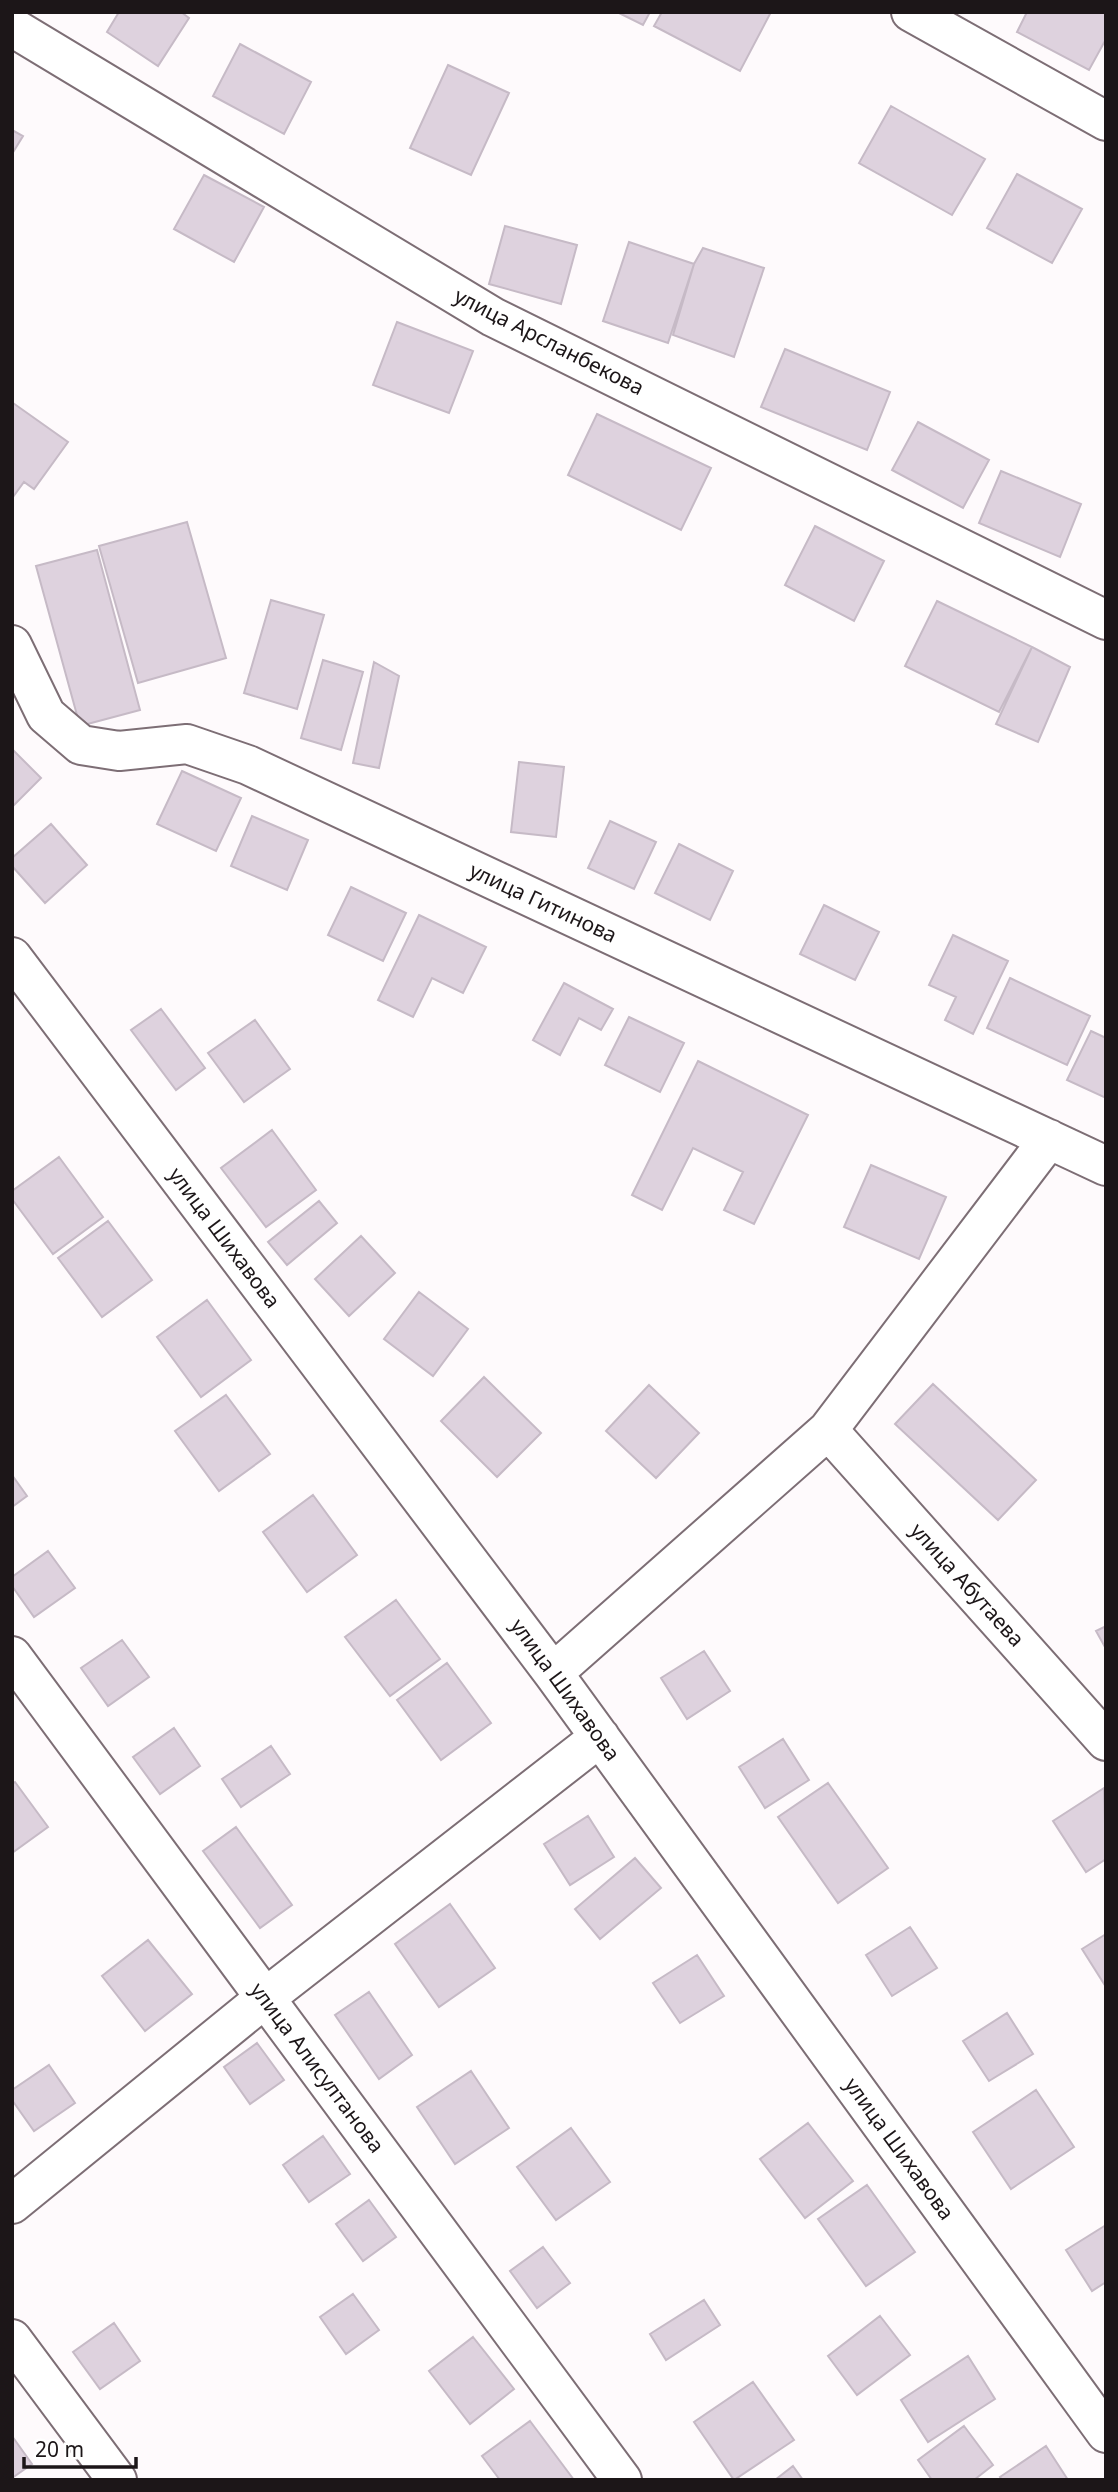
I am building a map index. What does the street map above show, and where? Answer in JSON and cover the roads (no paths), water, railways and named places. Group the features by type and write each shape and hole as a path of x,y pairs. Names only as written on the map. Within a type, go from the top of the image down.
{"street":[{"path":"911,12 1106,121"},
{"name":"улица Арсланбекова","path":"12,27 493,317 1106,620"},
{"name":"улица Гитинова","path":"12,645 46,715 80,745 119,751 187,744 248,765 1106,1166"},
{"name":"улица Шихавова","path":"12,957 553,1673 1106,2433"},
{"path":"553,1673 828,1430 1049,1139"},
{"name":"улица Абутаева","path":"828,1430 1106,1741"},
{"name":"улица Алисултанова","path":"12,1656 622,2480"},
{"path":"12,2204 265,1998 600,1737"},
{"path":"12,2339 117,2480"}]}
